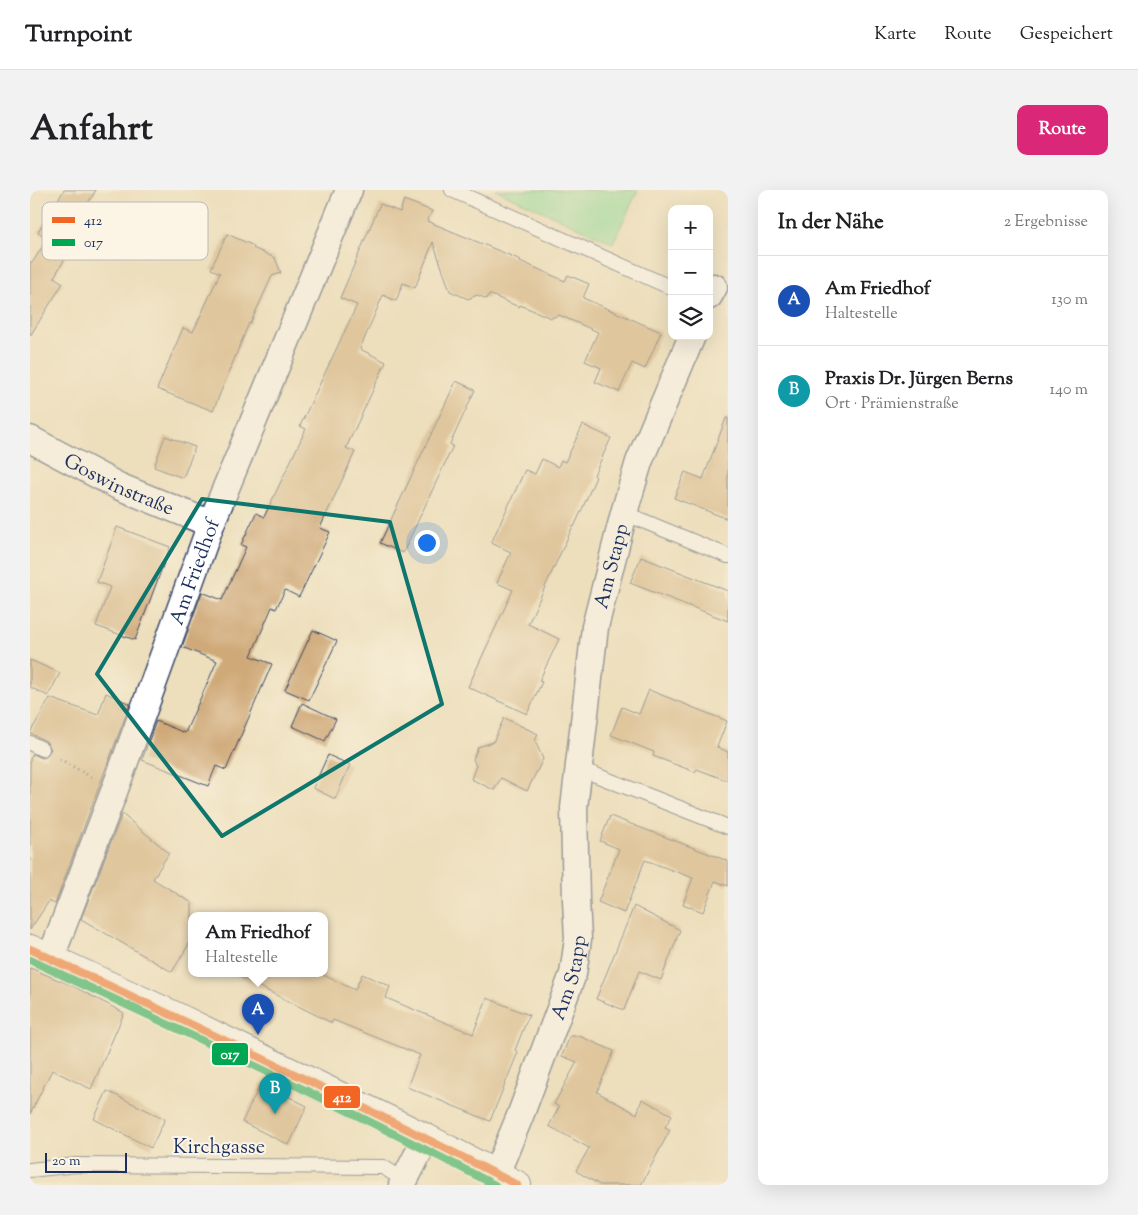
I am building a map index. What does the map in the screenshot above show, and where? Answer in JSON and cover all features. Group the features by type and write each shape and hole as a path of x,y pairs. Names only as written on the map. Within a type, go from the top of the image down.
{"street":[{"name":"Am Friedhof","path":"40,953 114,789 212,524 349,190"},
{"name":"Am Stapp","path":"506,1179 520,1116 573,974 578,939 574,808 596,627 624,514 640,462 690,340"},
{"name":"Goswinstraße","path":"30,438 118,486 212,524"},
{"path":"40,953 182,1019 506,1179"},
{"path":"403,1182 426,1138"}],"lane":[{"path":"452,190 668,286"},
{"name":"Am Stapp","path":"624,514 728,556"},
{"path":"578,768 728,827"},
{"name":"Kirchgasse","path":"30,1170 76,1165 383,1167 403,1182"}],"path":[{"path":"36,746 114,789"}],"highlighted area":[{"path":"202,499 390,522 442,704 222,836 97,674"}],"green space":[{"path":"496,190 638,190 613,243"}],"building":[{"path":"64,190 96,190 89,202 57,202"},
{"path":"404,200 432,211 427,221 521,260 565,281 568,275 589,284 583,298 661,332 645,369 632,363 619,392 595,382 601,368 585,361 598,332 559,315 551,318 489,294 487,299 477,295 468,299 450,291 433,242 415,288 403,283 396,301 383,295 360,349 386,362 346,448 355,452 320,528 330,532 299,597 285,590 276,609 272,607 251,656 272,664 226,770 216,766 208,786 142,760 156,721 185,733 217,661 182,647 202,592 222,600 246,547 241,545 256,513 264,517 306,429 300,426 357,305 340,298 380,204 400,212"},
{"path":"42,226 42,234 38,232"},
{"path":"227,234 275,258 281,273 272,276 249,323 213,411 157,389 183,328 193,332 220,273 211,269"},
{"path":"42,247 42,260 64,260 54,277 63,283 30,336 30,261 32,263"},
{"path":"456,381 475,390 450,444 453,446 403,553 380,543"},
{"path":"726,418 728,418 728,519 674,498 685,472 703,479"},
{"path":"583,425 611,438 594,475 596,477 583,507 528,624 559,639 539,681 542,682 527,714 468,687 513,590 497,583 511,552 491,543 525,470 535,474 542,459 558,467 561,460 565,462"},
{"path":"165,436 195,447 183,478 154,467"},
{"path":"117,527 170,547 135,640 96,626 110,587 97,582"},
{"path":"641,557 728,591 728,621 630,583"},
{"path":"313,630 337,641 309,700 285,690"},
{"path":"30,660 60,673 48,696 30,687"},
{"path":"649,690 727,721 717,747 728,752 728,781 697,769 695,772 653,756 654,752 611,735 622,707 639,714"},
{"path":"106,693 130,704 55,904 49,901 30,930 30,759 33,754 42,758 46,757 51,749 46,741 30,733 50,698 98,715"},
{"path":"302,703 336,719 325,741 292,726"},
{"path":"504,718 538,734 535,741 543,759 527,791 501,778 494,790 471,779 476,766 473,759 478,747 493,742"},
{"path":"328,755 350,765 335,799 313,788"},
{"path":"122,814 169,853 153,879 192,903 192,912 188,912 188,946 172,972 81,919"},
{"path":"610,816 728,861 728,886 715,881 703,912 683,904 693,878 645,860 624,913 598,902 619,849 600,841"},
{"path":"634,906 680,930 661,980 639,971 624,1010 596,999"},
{"path":"30,968 71,985 124,1013 91,1089 52,1070 30,1114"},
{"path":"362,974 390,986 386,998 473,1034 487,998 529,1015 515,1050 518,1052 490,1121 407,1087 420,1055 333,1020 332,1023 240,977 327,977 355,990"},
{"path":"570,1036 579,1036 614,1051 597,1092 637,1114 642,1099 672,1115 665,1127 670,1130 641,1185 600,1185 576,1171 589,1148 549,1126 559,1107 554,1104 577,1062 562,1056"},
{"path":"261,1083 307,1106 289,1145 242,1122"},
{"path":"107,1091 165,1119 151,1148 94,1119"}],"transit line":[{"name":"412","path":"30,949 275,1064 517,1185"},
{"name":"017","path":"30,960 264,1070 495,1185"}],"place":[{"name":"Am Friedhof","path":"258,1035"},
{"name":"Praxis Dr. Jürgen Berns","path":"275,1114"}]}
